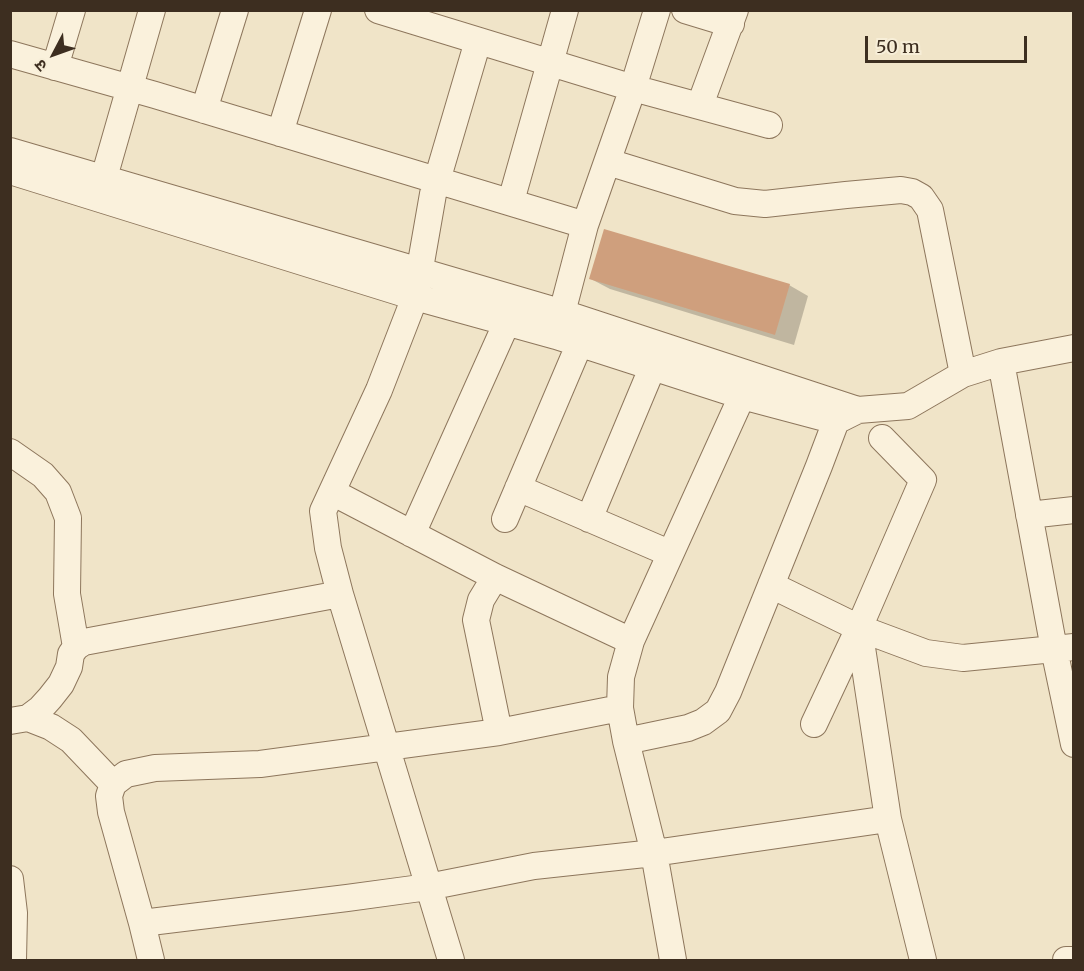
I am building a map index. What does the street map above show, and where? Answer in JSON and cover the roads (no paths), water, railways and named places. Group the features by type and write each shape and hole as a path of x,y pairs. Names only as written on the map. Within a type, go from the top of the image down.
{"street":[{"path":"55,67 72,10"},
{"path":"101,188 152,10"},
{"path":"204,110 235,10"},
{"path":"280,133 318,10"},
{"path":"378,10 633,88 769,125"},
{"path":"510,201 565,10"},
{"path":"559,324 585,225 633,88 657,10"},
{"path":"685,10 733,17 700,105"},
{"path":"451,960 340,594 328,548 323,511 379,390 415,297 433,194 478,41"},
{"path":"10,54 130,87 585,225"},
{"path":"10,151 101,188 415,297 507,322 559,324"},
{"path":"608,162 735,201 765,204 901,190 921,197 930,210 963,374"},
{"path":"10,171 101,188 421,270 584,333 774,393 844,411 908,406 963,374 1001,362 1074,348"},
{"path":"412,534 507,322"},
{"path":"584,333 653,366 742,396 774,393"},
{"path":"505,519 584,333"},
{"path":"1001,362 1029,516 1064,648 1074,744"},
{"path":"589,519 653,366"},
{"path":"673,960 654,853 626,741 620,708 621,677 631,641 742,396"},
{"path":"626,741 688,728 703,722 718,711 728,692 844,411"},
{"path":"814,724 860,628 923,480 882,438"},
{"path":"10,452 43,475 58,492 68,518 67,594 76,647 61,684 40,709 19,719"},
{"path":"518,488 669,554"},
{"path":"332,492 495,577 631,641"},
{"path":"1029,516 1074,510"},
{"path":"495,577 481,600 476,620 499,732"},
{"path":"771,585 860,628 926,653 963,658 1064,648"},
{"path":"76,647 84,642 340,594"},
{"path":"860,628 888,819 923,960"},
{"path":"151,960 111,812 110,796 113,784 126,774 155,768 260,764 499,732 620,708"},
{"path":"19,719 51,727 72,740 113,784"},
{"path":"142,923 428,887 534,866 654,853 888,819"},
{"path":"10,879 13,960"},
{"path":"1066,960 1074,960"}]}
